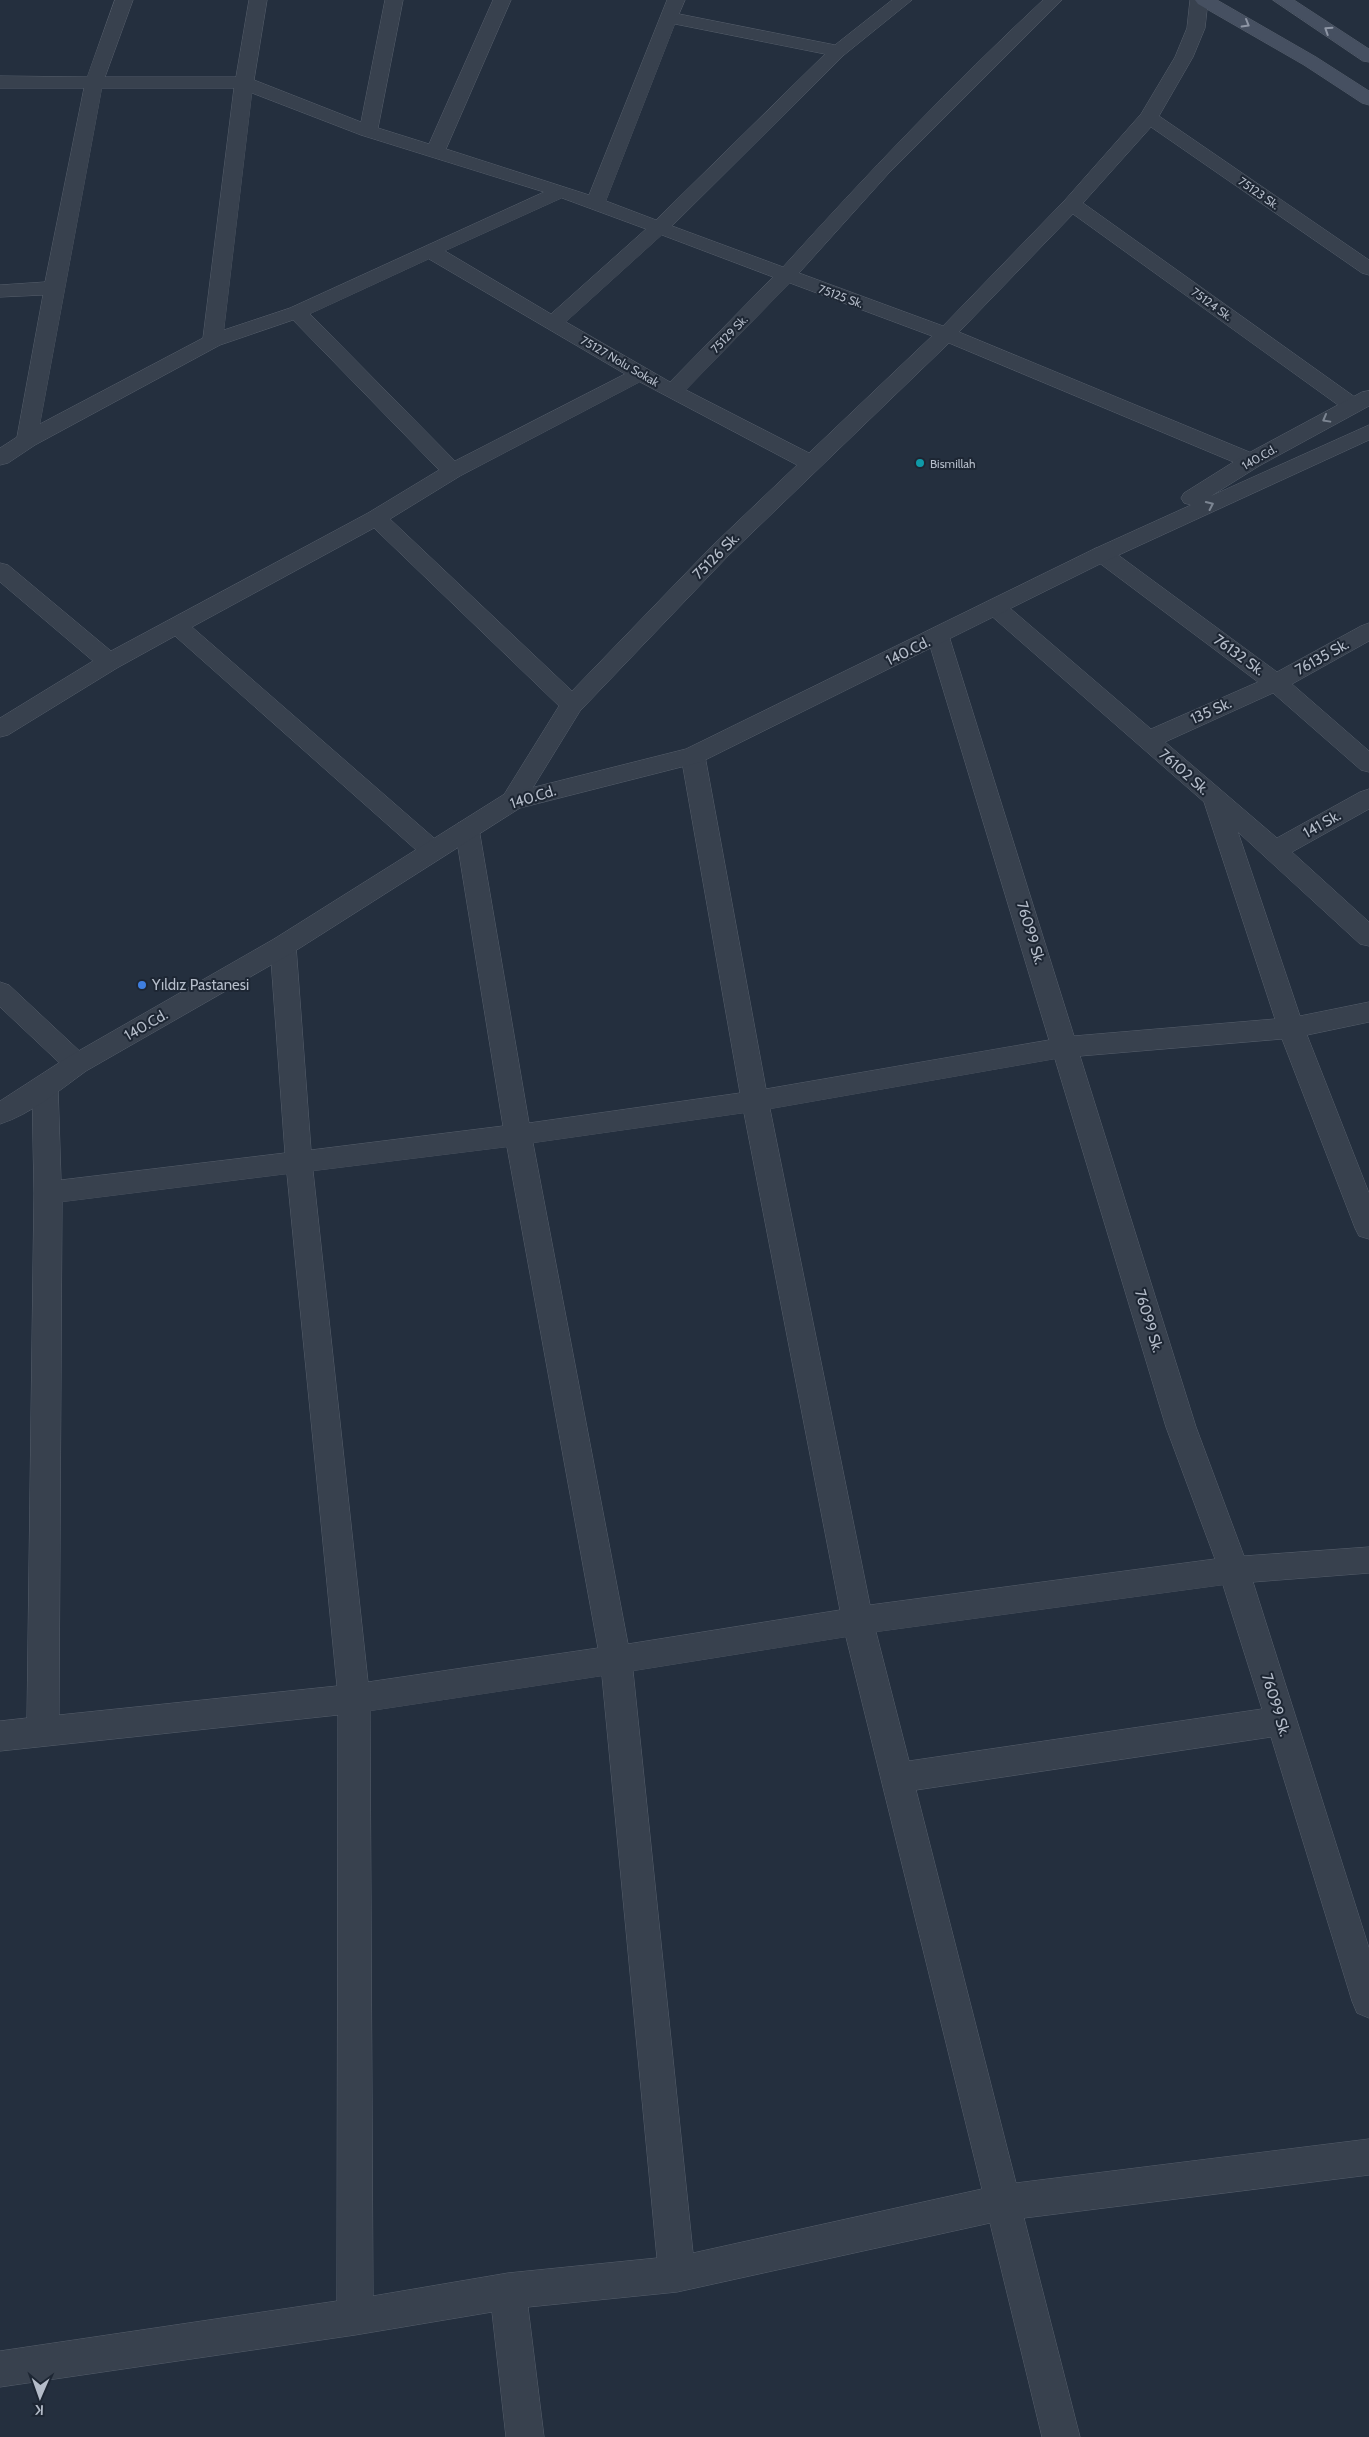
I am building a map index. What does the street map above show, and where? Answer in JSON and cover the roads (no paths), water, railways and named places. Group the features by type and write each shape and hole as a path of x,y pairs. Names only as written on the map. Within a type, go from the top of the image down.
{"main road":[{"path":"1204,0 1310,61 1369,99"},
{"path":"1282,0 1367,54"}],"street":[{"path":"27,440 94,82 124,0"},
{"path":"214,342 244,83 258,0"},
{"path":"368,131 394,0"},
{"path":"435,154 502,0"},
{"path":"595,204 676,0"},
{"path":"554,322 658,229 838,51 903,0"},
{"name":"75129 Sk.","path":"673,391 785,276 881,170 1004,46 1053,0"},
{"name":"75126 Sk.","path":"512,801 572,705 720,551 946,334 1072,204 1149,117 1184,57 1196,28 1199,0"},
{"path":"668,17 838,51"},
{"path":"0,82 244,83"},
{"name":"75125 Sk.","path":"244,83 368,131 435,154 561,191 658,229 946,334 1251,461"},
{"name":"75123 Sk.","path":"1149,117 1369,269"},
{"path":"0,458 27,440 214,342 297,312 432,252 561,191"},
{"name":"75124 Sk.","path":"1072,204 1361,401"},
{"name":"75127 Nolu Sokak","path":"432,252 640,374 811,463"},
{"path":"0,291 54,288"},
{"path":"297,312 452,471"},
{"path":"0,729 109,662 376,518 452,471 640,374"},
{"name":"140.Cd.","path":"1102,554 1251,461 1361,401"},
{"name":"140.Cd.","path":"0,1114 78,1064 283,946 512,801 693,756 1102,554 1369,432"},
{"path":"376,518 572,705"},
{"name":"76132 Sk.","path":"1102,554 1276,682 1367,760"},
{"path":"0,570 109,662"},
{"name":"76102 Sk.","path":"996,608 1274,850 1369,937"},
{"path":"177,626 432,851"},
{"name":"76135 Sk.","path":"1276,682 1369,632"},
{"name":"76099 Sk.","path":"938,636 1066,1047 1181,1427 1234,1570 1369,2001"},
{"name":"135 Sk.","path":"1147,740 1276,682"},
{"path":"693,756 755,1101 858,1621 1061,2437"},
{"name":"141 Sk.","path":"1274,850 1369,798"},
{"path":"1215,799 1291,1028 1369,1228"},
{"path":"467,829 518,1135 616,1660 677,2274"},
{"path":"283,946 299,1163 354,1699 355,2317"},
{"path":"0,992 78,1064"},
{"path":"48,1193 518,1135 755,1101 1066,1047 1291,1028 1369,1012"},
{"path":"43,1731 48,1193 44,1087"},
{"path":"0,1736 354,1699 616,1660 858,1621 1234,1570 1369,1560"},
{"path":"897,1778 1281,1721"},
{"path":"0,2369 355,2317 508,2292 677,2274 1002,2204 1369,2157"},
{"path":"508,2292 526,2437"}],"place":[{"name":"Bismillah","path":"920,463"},
{"name":"Yıldız Pastanesi","path":"142,985"}]}
